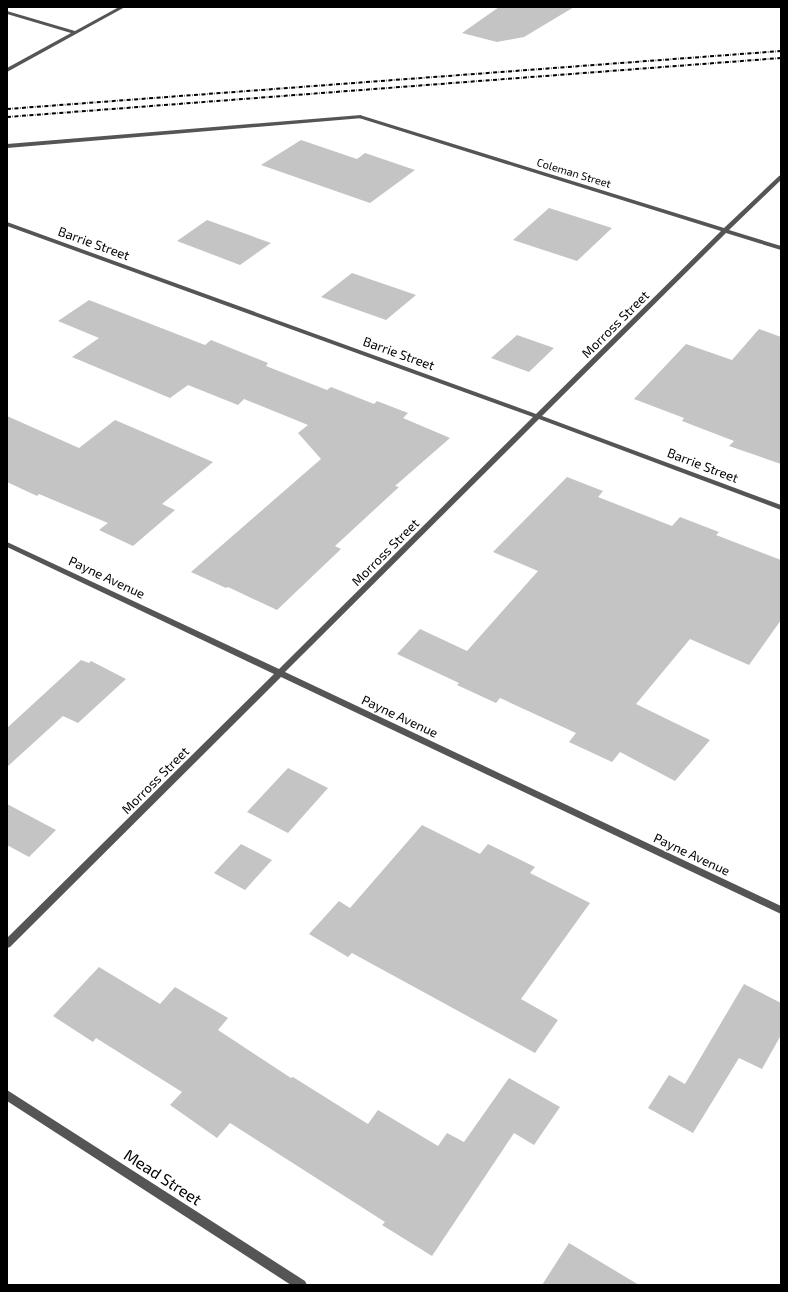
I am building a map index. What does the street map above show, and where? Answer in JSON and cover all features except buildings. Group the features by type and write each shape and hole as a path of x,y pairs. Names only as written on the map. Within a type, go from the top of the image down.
{"street":[{"path":"7,70 123,7"},
{"path":"7,12 76,33"},
{"name":"Coleman Street","path":"7,146 361,117 781,248"},
{"name":"Morross Street","path":"7,944 711,244 781,177"},
{"name":"Barrie Street","path":"7,224 538,417 781,508"},
{"name":"Payne Avenue","path":"7,544 781,910"},
{"name":"Mead Street","path":"7,1095 301,1285"}],"railway":[{"path":"7,109 781,51"},
{"path":"7,117 781,58"}]}
